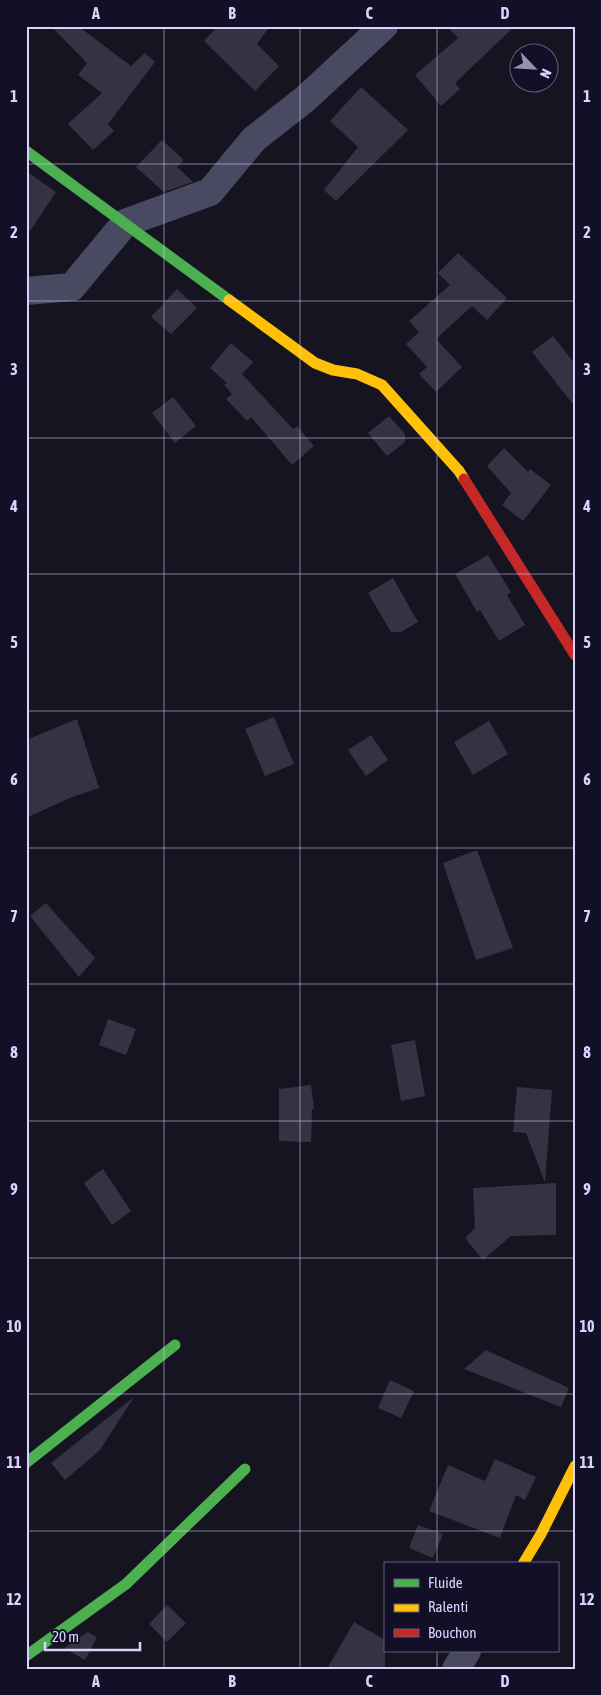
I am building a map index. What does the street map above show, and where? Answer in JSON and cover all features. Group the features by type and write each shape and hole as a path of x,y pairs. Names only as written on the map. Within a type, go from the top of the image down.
{"street":[{"path":"26,291 72,287 124,223 210,192 254,139 305,99 384,26"},
{"path":"26,151 315,362 333,370 357,374 382,385 459,471 575,655"},
{"path":"26,1463 175,1345"},
{"path":"523,1562 542,1534 575,1466"},
{"path":"26,1656 126,1584 245,1469"},
{"path":"456,1669 466,1652"}],"building":[{"path":"51,26 78,26 131,66 145,53 155,62 108,124 114,131 93,150 68,124 102,93 78,75 87,63"},
{"path":"218,26 270,26 257,44 279,66 255,91 204,41"},
{"path":"447,26 515,26 455,83 460,89 441,106 415,75 458,38"},
{"path":"361,87 408,130 336,201 324,190 358,147 330,121"},
{"path":"162,140 184,160 177,167 193,182 164,192 136,167"},
{"path":"26,171 56,192 26,237"},
{"path":"458,253 507,298 487,320 472,306 436,339 462,367 436,392 419,374 427,367 406,344 419,332 409,321 450,285 438,273"},
{"path":"177,289 197,308 171,334 151,317"},
{"path":"553,336 575,364 575,407 532,352"},
{"path":"231,343 253,362 242,374 293,429 297,426 314,446 292,465 251,417 247,421 226,399 232,394 224,385 227,383 210,368"},
{"path":"173,397 196,426 175,443 152,413"},
{"path":"389,416 405,434 405,442 387,456 368,433"},
{"path":"504,448 528,472 530,469 551,485 523,521 502,505 511,493 487,466"},
{"path":"488,555 511,592 507,595 525,625 499,641 480,610 477,612 455,574"},
{"path":"393,578 418,622 401,632 391,632 368,593"},
{"path":"274,717 294,764 265,776 245,729"},
{"path":"77,719 99,788 72,797 26,818 26,740"},
{"path":"489,721 508,754 473,775 454,742"},
{"path":"371,735 388,760 366,776 348,750"},
{"path":"477,850 513,948 476,960 443,863"},
{"path":"46,903 95,958 79,977 30,916"},
{"path":"108,1019 136,1029 126,1055 99,1045"},
{"path":"415,1040 425,1096 401,1101 391,1045"},
{"path":"311,1085 314,1109 312,1109 311,1142 279,1141 279,1089"},
{"path":"517,1087 552,1090 545,1183 526,1133 513,1132"},
{"path":"103,1169 131,1211 112,1225 84,1183"},
{"path":"556,1183 556,1235 511,1236 483,1260 465,1238 475,1228 473,1188"},
{"path":"486,1350 569,1388 561,1407 464,1369"},
{"path":"390,1380 414,1391 401,1418 378,1408"},
{"path":"134,1397 100,1450 65,1480 51,1463"},
{"path":"495,1459 536,1477 525,1500 516,1495 500,1538 429,1511 448,1465 485,1481"},
{"path":"418,1525 443,1534 433,1558 409,1548"},
{"path":"167,1605 186,1623 167,1642 149,1624"},
{"path":"354,1622 384,1639 385,1669 327,1669"},
{"path":"87,1632 97,1637 85,1660 64,1648"}],"traffic: fast":[{"path":"26,151 229,300"},
{"path":"26,1463 175,1345"},
{"path":"26,1656 126,1584 245,1469"}],"traffic: slow":[{"path":"229,300 315,363 333,370 357,374 382,385 464,479"},
{"path":"524,1562 541,1534 575,1466"}],"traffic: jam":[{"path":"464,479 575,655"}]}
